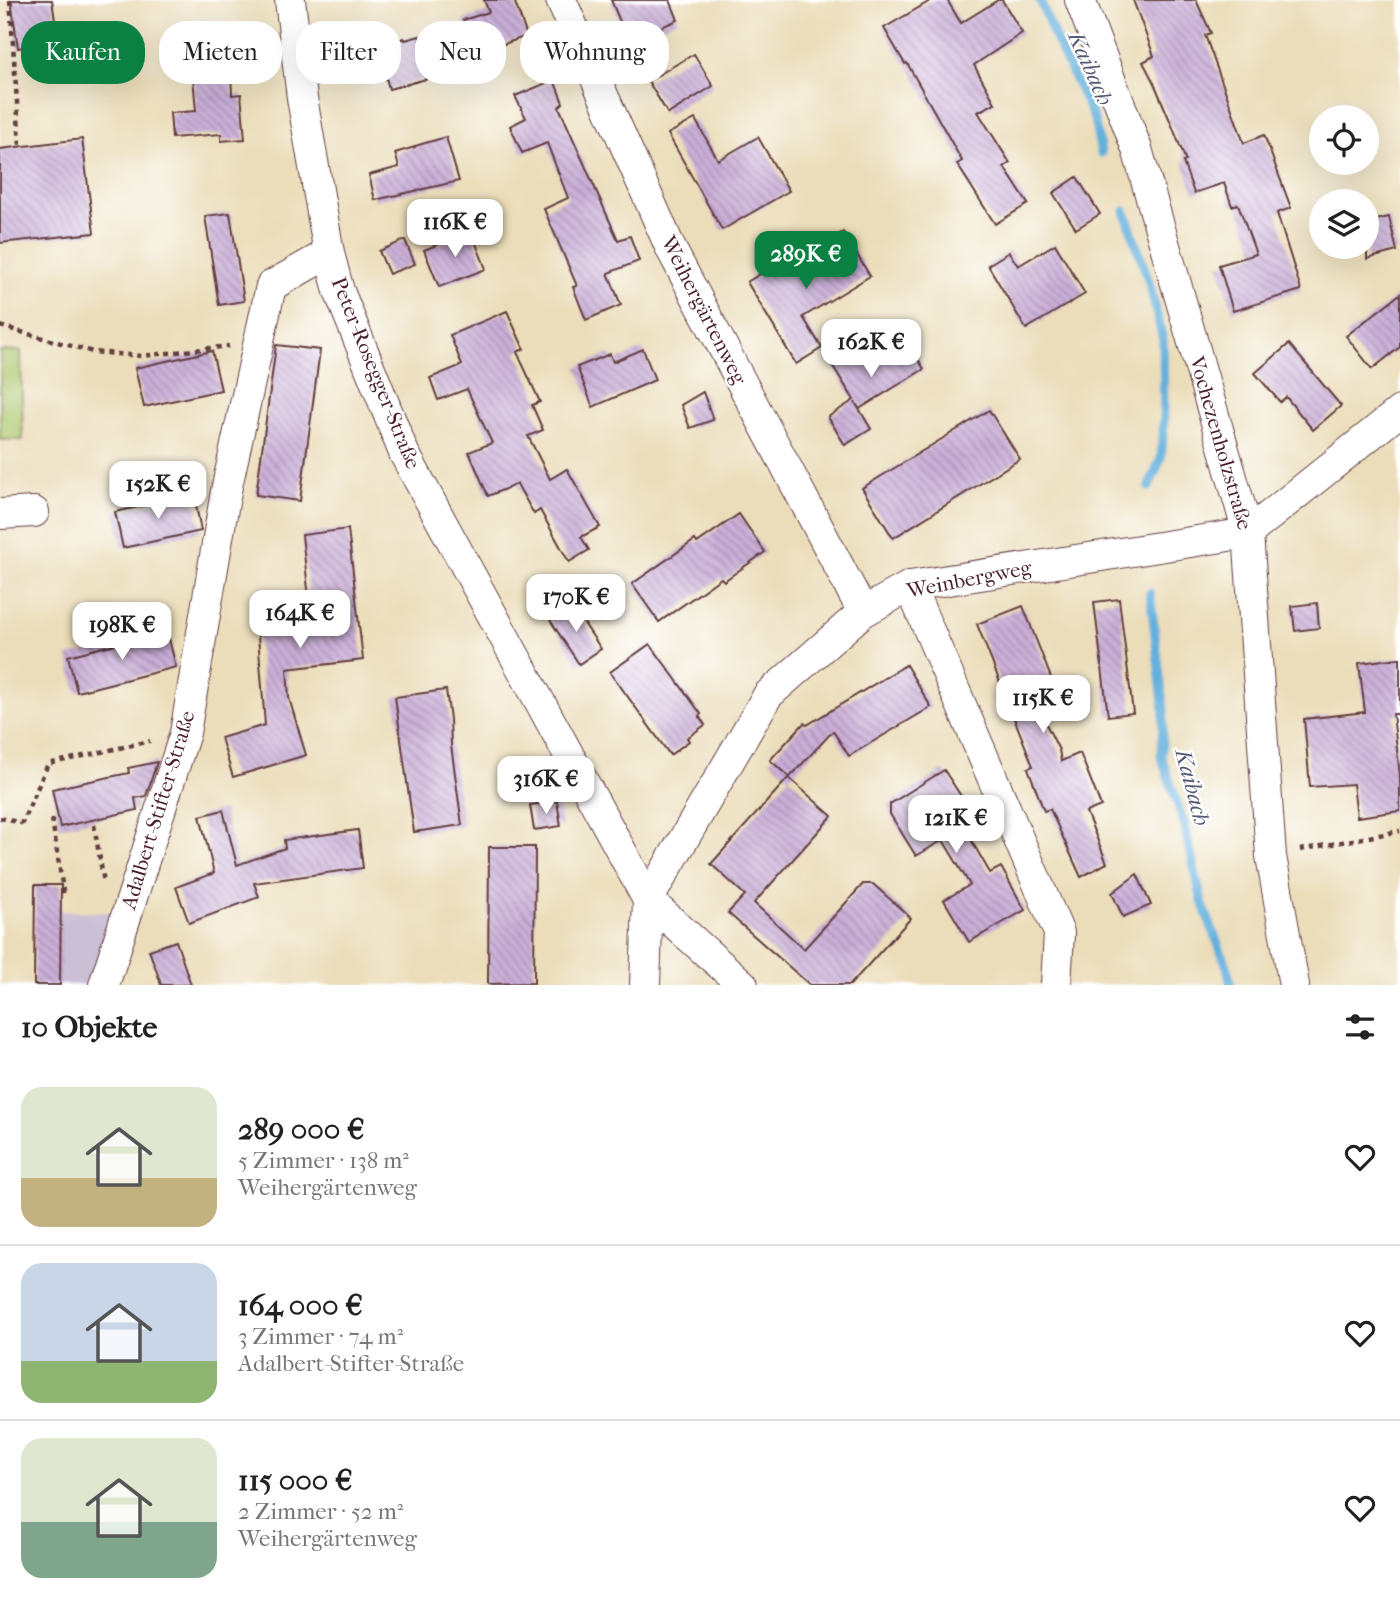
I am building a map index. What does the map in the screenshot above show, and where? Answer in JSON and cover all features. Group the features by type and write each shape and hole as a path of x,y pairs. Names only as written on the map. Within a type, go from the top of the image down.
{"street":[{"name":"Peter-Rosegger-Straße","path":"290,0 302,98 329,253 339,290 404,453 648,900 743,985"},
{"name":"Weihergärtenweg","path":"561,0 671,249 863,612"},
{"name":"Vochezenholzstraße","path":"1080,0 1137,149 1248,533 1271,856 1294,985"},
{"name":"Adalbert-Stifter-Straße","path":"104,985 185,733 226,491 271,286 329,253"},
{"name":"Weinbergweg","path":"645,985 648,900 768,695 863,612 910,586 1248,533 1400,411"},
{"path":"0,514 34,512"},
{"path":"910,586 1059,933 1056,985"}],"path":[{"path":"10,0 20,146"},
{"path":"0,326 93,352 142,356 259,342"},
{"path":"0,818 22,823 48,764 185,733"},
{"path":"52,818 64,897"},
{"path":"94,825 106,893"},
{"path":"1271,856 1400,831"}],"shaded area":[{"path":"61,911 127,913 104,985 34,985"}],"green space":[{"path":"0,351 21,351 23,440 0,440"}],"building":[{"path":"11,0 52,0 55,21 21,21 21,47 18,48"},
{"path":"484,0 514,0 522,21 520,38 506,43 506,21 463,20 489,12"},
{"path":"611,0 670,0 678,20 669,24 669,21 620,21"},
{"path":"932,0 947,0 961,23 1002,0 1022,33 974,65 995,103 978,112 1010,163 1004,167 1028,204 995,224 957,164 962,161 907,63 905,64 884,28"},
{"path":"1133,0 1196,0 1211,33 1205,35 1244,143 1264,135 1291,208 1277,213 1301,290 1233,311 1219,265 1256,254 1238,204 1232,206 1224,183 1194,193 1183,162 1186,161 1143,62 1154,56"},
{"path":"415,37 415,82 389,89 388,84 401,84 401,39"},
{"path":"694,54 713,86 668,114 650,84 669,84 669,69"},
{"path":"194,84 231,84 232,95 241,94 245,139 221,141 221,134 172,138 170,113 196,111"},
{"path":"544,84 556,84 563,103 559,107 618,240 630,236 639,261 608,273 621,305 586,320 573,287 577,286 544,209 568,198 547,143 522,153 510,126 526,118 515,96"},
{"path":"695,119 718,160 758,137 789,191 722,230 668,134"},
{"path":"446,137 459,181 375,200 369,175 399,167 395,153"},
{"path":"82,139 94,233 0,243 0,149"},
{"path":"1077,177 1100,214 1076,229 1053,193"},
{"path":"230,213 244,301 219,305 205,216"},
{"path":"1389,217 1397,251 1379,256 1379,219"},
{"path":"471,231 486,269 439,287 424,250"},
{"path":"843,232 870,276 803,317 822,348 796,364 747,282 793,254 797,260"},
{"path":"405,240 415,264 389,274 379,251"},
{"path":"1055,244 1085,294 1026,329 988,265 1009,252 1018,266"},
{"path":"1400,294 1400,347 1372,369 1346,336"},
{"path":"507,311 524,349 517,352 540,402 532,405 543,430 528,436 550,479 567,469 600,527 581,537 589,550 569,562 540,510 534,514 517,484 488,496 469,452 492,443 467,389 438,400 430,378 462,365 450,335"},
{"path":"900,330 924,369 859,409 871,429 845,445 828,417 854,400 831,363 870,339 874,346"},
{"path":"1289,344 1341,406 1313,430 1286,397 1280,402 1255,373"},
{"path":"276,345 320,350 300,501 256,495"},
{"path":"643,349 655,380 593,407 577,367 610,354 613,362"},
{"path":"212,351 221,390 144,407 135,368"},
{"path":"703,392 713,420 690,428 681,405"},
{"path":"989,410 1020,459 893,538 862,488"},
{"path":"194,495 201,531 123,548 115,512"},
{"path":"739,514 765,552 724,581 721,578 659,622 632,584 695,540 697,543"},
{"path":"348,529 363,660 287,669 289,698 306,755 233,777 221,738 265,725 256,611 310,607 302,535"},
{"path":"1119,599 1133,713 1108,716 1094,602"},
{"path":"1317,603 1319,628 1295,631 1292,606"},
{"path":"572,605 601,649 579,664 550,620"},
{"path":"1023,606 1058,696 1036,704 1059,750 1061,761 1080,753 1101,806 1086,812 1107,863 1081,877 1050,809 1044,811 1028,768 1033,766 977,624"},
{"path":"167,631 176,667 77,692 68,656"},
{"path":"650,644 701,714 699,716 705,725 670,755 610,672"},
{"path":"1400,658 1400,714 1393,714 1400,776 1400,811 1357,817 1353,784 1310,787 1304,719 1365,712 1359,663"},
{"path":"906,665 931,707 849,756 833,731 789,778 832,816 754,903 804,949 863,884 873,884 911,918 850,985 810,985 728,913 745,895 711,864 789,777 770,760 804,723 807,725"},
{"path":"446,690 462,825 414,832 395,697"},
{"path":"157,762 146,796 135,798 137,810 60,827 52,789 129,773 128,768"},
{"path":"944,770 970,810 958,817 990,873 1001,867 1025,910 969,942 944,900 970,885 943,840 916,856 890,814 890,804"},
{"path":"557,801 561,826 534,830 530,805"},
{"path":"223,810 237,865 285,848 284,840 358,830 363,868 254,883 259,897 189,923 176,887 214,873 200,816"},
{"path":"489,847 535,847 534,983 488,984"},
{"path":"1137,874 1151,905 1123,917 1112,893"},
{"path":"35,885 61,885 60,985 34,985"},
{"path":"176,941 191,985 161,985 149,950"}],"waterway":[{"name":"Kaibach","path":"1040,0 1094,119 1101,153"},
{"name":"Kaibach","path":"1125,211 1149,282 1163,340 1164,416 1161,458 1149,487"},
{"name":"Kaibach","path":"1150,593 1164,710 1161,756 1184,823 1202,902 1227,967 1231,985"}]}
